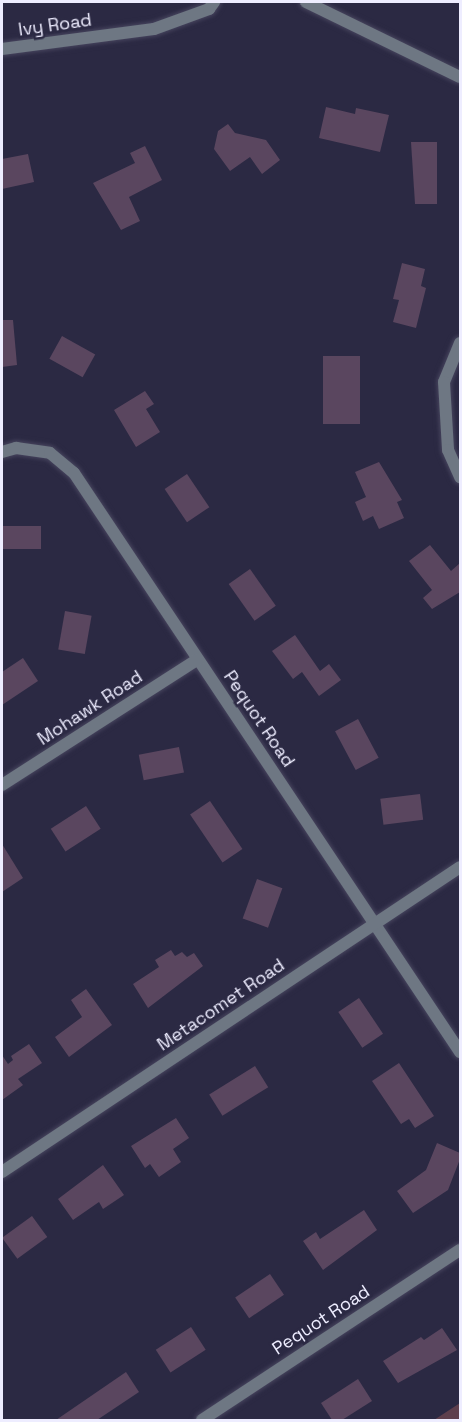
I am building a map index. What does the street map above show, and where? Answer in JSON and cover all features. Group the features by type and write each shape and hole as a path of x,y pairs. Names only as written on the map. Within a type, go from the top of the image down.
{"street":[{"name":"Ivy Road","path":"2,50 154,29 209,9 214,2"},
{"path":"306,2 460,77"},
{"path":"460,343 444,382 448,450 460,477"},
{"name":"Pequot Road","path":"2,452 34,448 65,463 460,1052"},
{"name":"Mohawk Road","path":"2,786 197,660"},
{"name":"Metacomet Road","path":"2,1172 460,867"},
{"name":"Pequot Road","path":"202,1420 460,1250"}],"shaded area":[{"path":"460,1403 460,1420 434,1420"}],"building":[{"path":"326,107 355,114 356,108 389,115 380,152 319,138"},
{"path":"228,124 235,133 266,140 280,160 262,174 250,157 230,171 214,149 218,131"},
{"path":"411,142 437,142 437,204 415,204"},
{"path":"145,146 162,180 129,197 140,221 121,230 93,183 135,163 130,153"},
{"path":"28,154 34,182 2,189 2,159"},
{"path":"402,263 425,269 421,286 426,288 416,328 393,322 399,300 393,299"},
{"path":"2,320 13,320 17,365 2,367"},
{"path":"62,336 95,354 83,377 49,359"},
{"path":"323,356 360,356 360,424 323,424"},
{"path":"145,391 154,404 146,409 160,432 136,447 114,410"},
{"path":"379,462 402,500 397,502 404,518 379,529 373,516 363,521 355,502 366,497 355,472"},
{"path":"187,474 209,507 187,522 165,489"},
{"path":"2,526 41,526 41,549 2,549"},
{"path":"430,545 451,571 460,563 460,592 432,609 423,598 432,590 409,561"},
{"path":"250,569 276,606 255,621 229,584"},
{"path":"65,611 92,616 85,654 58,649"},
{"path":"295,635 320,671 329,664 341,680 319,696 302,672 293,679 272,651"},
{"path":"23,658 38,681 2,705 2,672"},
{"path":"358,719 379,758 356,770 335,731"},
{"path":"179,747 184,773 144,780 139,755"},
{"path":"420,794 423,820 383,825 380,799"},
{"path":"210,801 242,849 223,863 190,814"},
{"path":"86,806 101,829 65,852 51,829"},
{"path":"2,844 23,878 2,892"},
{"path":"257,879 282,888 268,928 243,918"},
{"path":"171,950 175,956 182,952 187,957 194,953 203,966 148,1008 133,984 159,967 155,960"},
{"path":"86,989 112,1025 69,1057 55,1037 82,1017 71,1000"},
{"path":"359,998 383,1034 362,1048 338,1012"},
{"path":"29,1044 42,1063 18,1079 23,1085 2,1100 2,1055 8,1064 13,1060 11,1056"},
{"path":"399,1063 434,1116 415,1128 409,1119 401,1124 372,1081"},
{"path":"255,1066 268,1087 222,1116 209,1095"},
{"path":"176,1118 189,1138 173,1149 181,1162 159,1177 150,1164 145,1168 131,1146"},
{"path":"437,1143 460,1153 460,1159 448,1190 413,1213 397,1191 426,1170"},
{"path":"103,1165 124,1195 103,1209 99,1202 73,1220 58,1199"},
{"path":"364,1210 377,1230 323,1270 303,1241 316,1232 320,1239"},
{"path":"32,1216 47,1237 17,1259 2,1238"},
{"path":"270,1274 284,1295 249,1318 235,1297"},
{"path":"191,1327 206,1350 170,1373 156,1350"},
{"path":"442,1328 457,1350 398,1383 383,1361 421,1337 424,1340"},
{"path":"126,1372 139,1392 97,1420 56,1420"},
{"path":"358,1379 372,1401 342,1420 332,1420 321,1403"}]}
